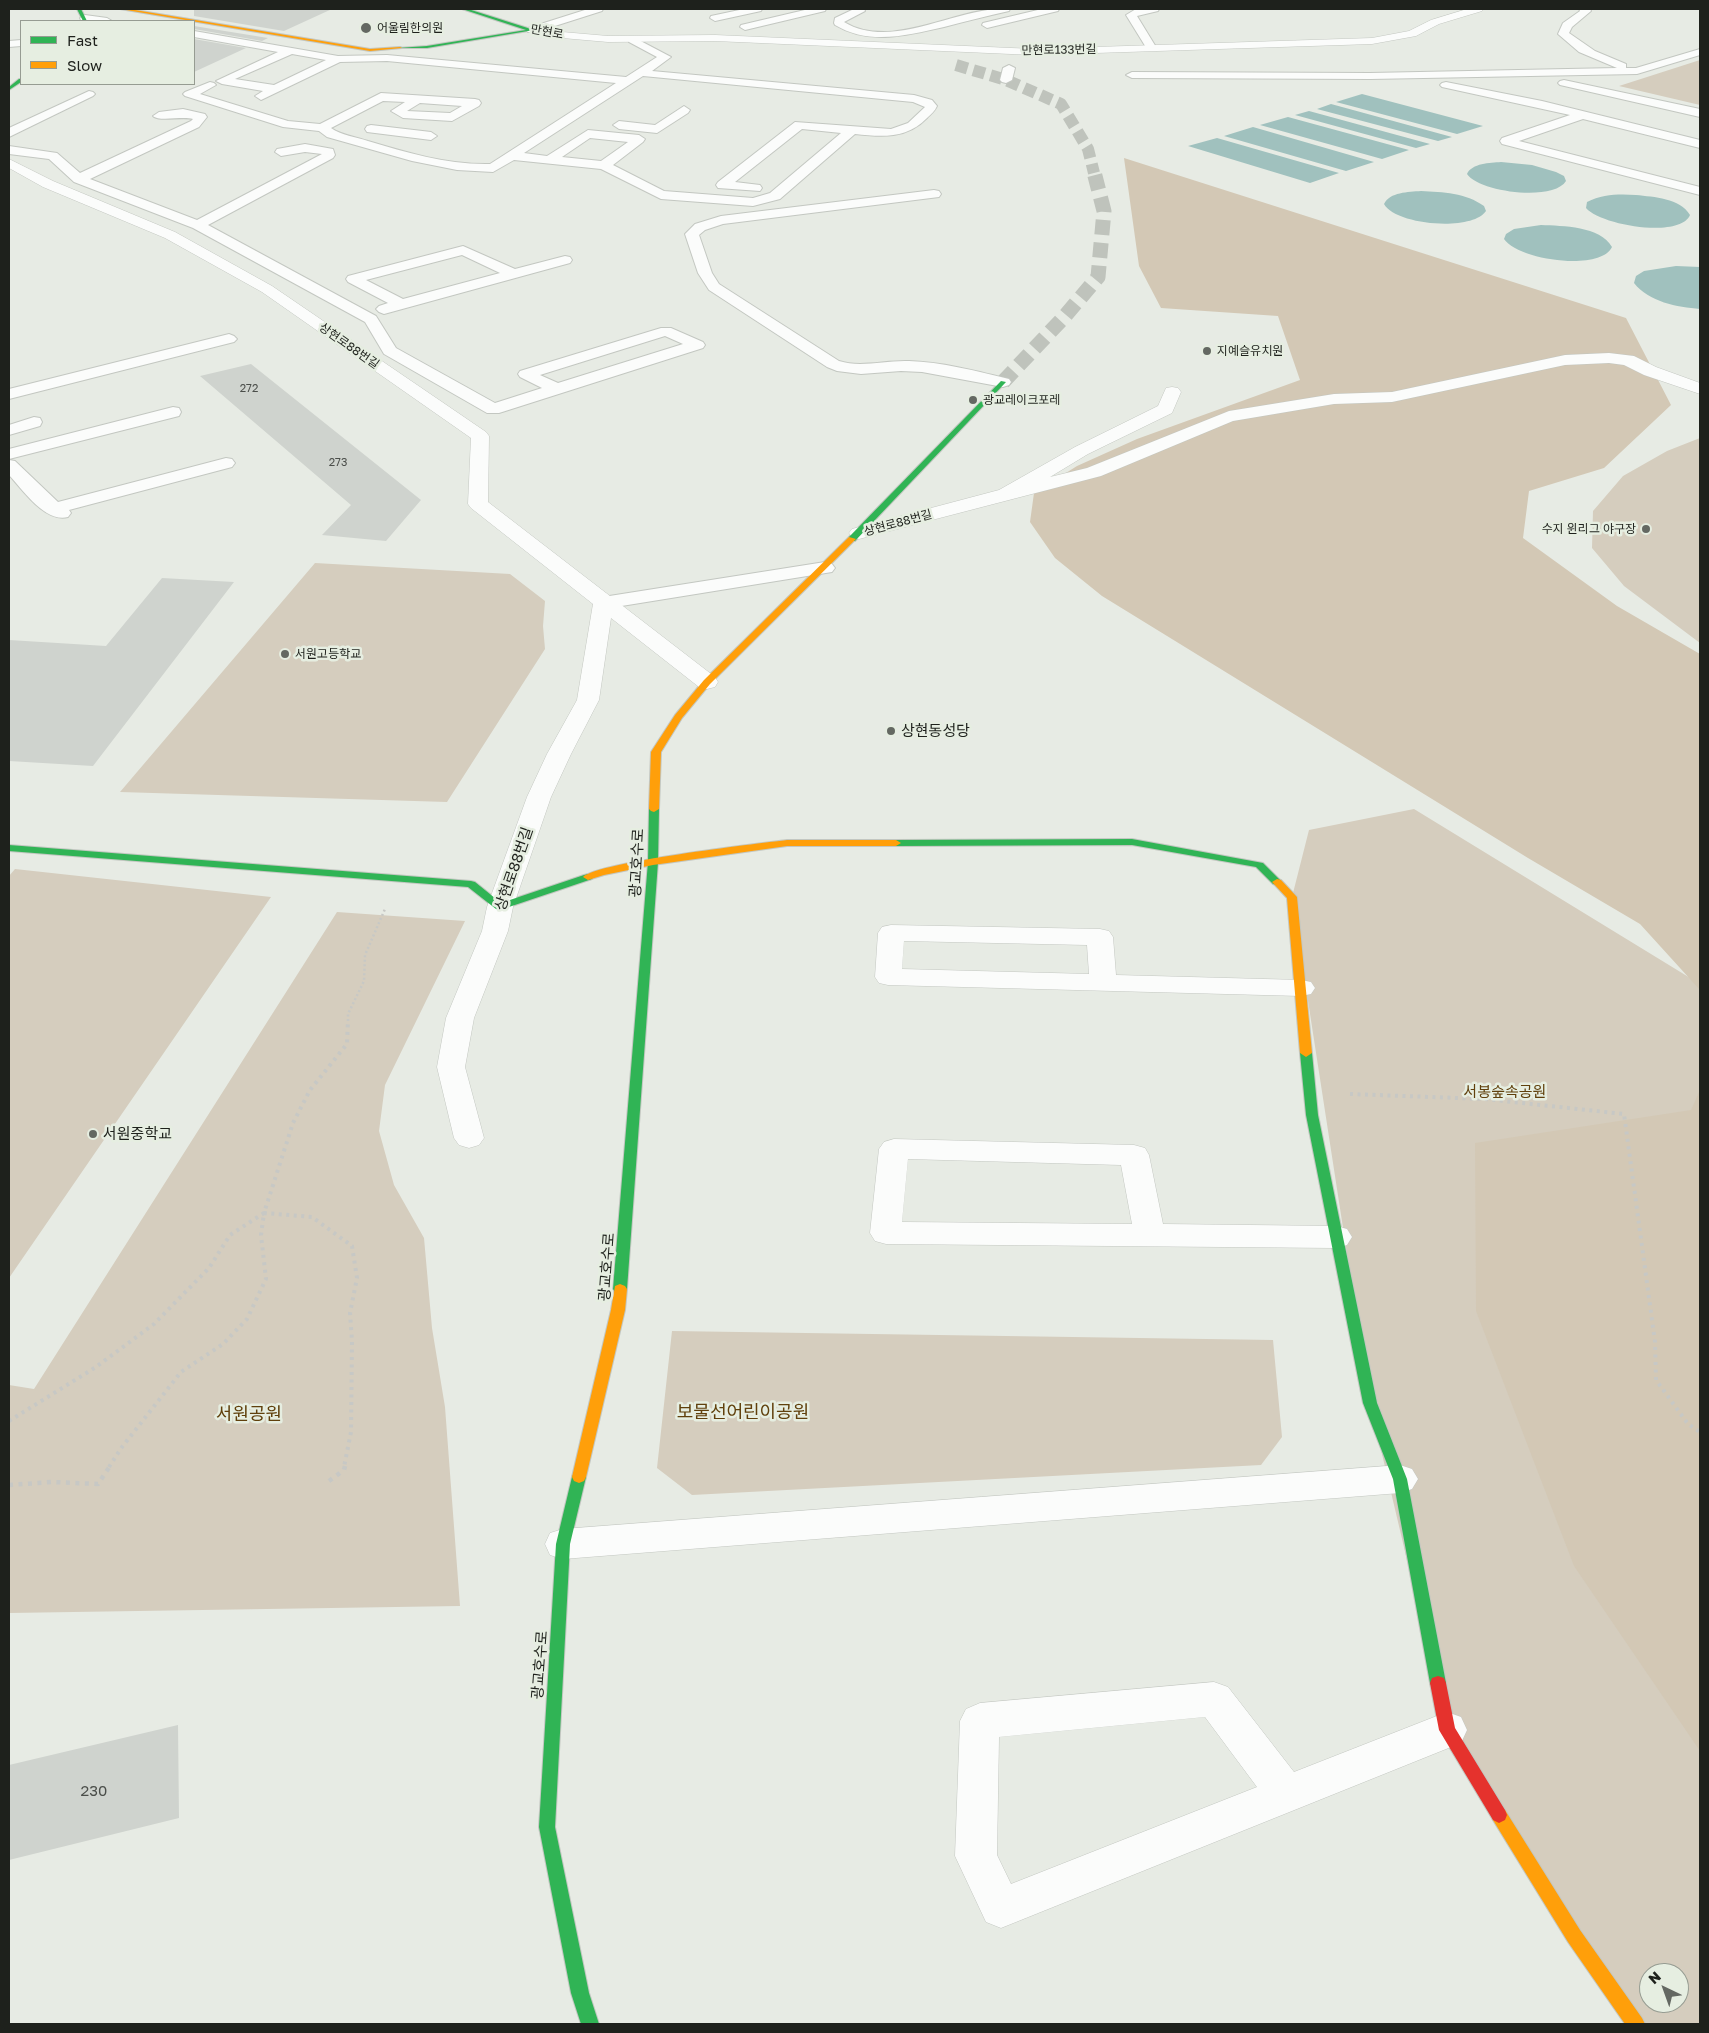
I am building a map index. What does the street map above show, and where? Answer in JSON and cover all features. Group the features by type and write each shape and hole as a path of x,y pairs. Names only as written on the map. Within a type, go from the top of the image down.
{"street":[{"path":"122,9 189,20"},
{"name":"만현로","path":"464,9 532,30 573,37 633,40"},
{"name":"만현로133번길","path":"633,40 715,38 1034,52 1372,41 1412,34 1435,22 1478,9"},
{"path":"1013,66 1043,61 1351,47 1415,40 1438,34 1463,13"},
{"path":"195,21 370,50 427,47 532,30"},
{"path":"633,40 742,51"},
{"path":"9,89 20,81"},
{"name":"상현로88번길","path":"9,163 48,184 170,236 267,289 480,436 478,504 707,682"},
{"path":"1006,494 1094,472 1229,416 1334,399 1392,397 1565,360 1609,358 1628,360 1650,371 1700,389"},
{"path":"859,533 1003,382"},
{"name":"상현로88번길","path":"825,568 859,533 1006,494 1029,484 1071,456 1141,424 1166,409 1172,392"},
{"name":"광교호수로","path":"590,2024 580,1993 547,1827 563,1544 618,1310 653,862 656,752 678,717 707,682 825,568"},
{"name":"상현로88번길","path":"469,1138 451,1067 460,1018 495,931 500,907 539,797 559,754 588,700 603,603"},
{"path":"9,848 471,884 500,907 601,872 653,862 787,843 1132,842 1259,866 1292,897 1312,1115 1370,1403 1400,1479 1447,1730 1574,1936 1636,2024"},
{"path":"1103,983 1100,937 891,933 888,977 1103,983 1301,988"},
{"path":"1150,1236 1134,1155 894,1149 886,1233 1150,1236 1336,1237"},
{"path":"563,1544 1400,1479"},
{"path":"1288,1794 1214,1699 980,1720 976,1856 1001,1908 1288,1794 1447,1730"}],"lane":[{"path":"532,30 598,9"},
{"path":"715,18 757,9"},
{"path":"744,27 821,10 818,9"},
{"path":"859,9 860,11 839,20 839,23 860,33 888,34 904,33 1005,9"},
{"path":"957,20 976,27 1054,9"},
{"path":"1151,48 1131,15 1139,11 1154,9"},
{"path":"1584,9 1586,10 1567,25 1563,34 1574,46 1600,59 1637,71"},
{"path":"731,14 760,23"},
{"path":"83,16 102,20"},
{"path":"195,34 338,59 387,58 628,81"},
{"path":"210,85 189,94 287,124 322,128 331,134 450,165 483,169 493,168 665,57 633,40"},
{"path":"276,89 222,81 292,50"},
{"path":"1589,88 1700,52"},
{"path":"236,108 338,59"},
{"path":"1006,80 1013,66"},
{"path":"1132,75 1370,76 1637,71"},
{"path":"1512,72 1700,113"},
{"path":"642,73 914,99 928,103 931,106 912,126 903,130 883,133 799,125 723,184 781,191"},
{"path":"1370,76 1461,88 1583,115 1700,144"},
{"path":"9,133 89,94"},
{"path":"322,128 381,97 419,99 475,103 452,117 403,114 397,111 419,99"},
{"path":"568,120 657,129 684,110"},
{"path":"80,179 195,124 201,117 183,113 159,116"},
{"path":"1583,115 1506,141 1700,191"},
{"path":"401,153 445,128"},
{"path":"371,129 431,136"},
{"path":"513,156 604,165 661,195 743,202 765,200 775,196 852,130"},
{"path":"550,159 588,134 639,139 604,165"},
{"path":"198,225 329,156 329,152 314,148 291,149 281,152"},
{"path":"9,150 53,156 80,179 198,225 364,314 375,322 390,351 493,409 697,345 666,331 526,374 556,389"},
{"path":"634,180 690,187"},
{"path":"934,194 721,220 700,227 692,234 705,273 714,287 841,368 910,366 1003,382"},
{"path":"401,304 353,279 462,250 513,274"},
{"path":"364,314 565,260"},
{"path":"469,266 487,262"},
{"path":"9,394 229,340"},
{"path":"9,454 173,412"},
{"path":"9,430 34,422"},
{"path":"9,465 58,511 226,463"},
{"path":"603,603 825,568"}],"path":[{"path":"9,1485 52,1482 98,1484 122,1447 181,1372 223,1344 247,1319 266,1279 261,1235 264,1213 292,1123 310,1090 347,1044 348,1014 364,980 365,955 397,878"},
{"path":"1310,1092 1485,1099 1624,1114 1655,1342 1656,1380 1688,1424 1700,1432"},
{"path":"9,1422 96,1367 154,1324 209,1268 230,1235 264,1213 312,1217 352,1246 357,1278 350,1312 352,1341 351,1432 344,1470 329,1481"}],"green space":[{"path":"1700,60 1700,105 1619,86"},
{"name":"수지 윈리그 야구장","path":"1700,438 1700,643 1624,586 1592,548 1593,511 1623,476 1667,451"},
{"path":"315,563 510,574 545,601 543,626 545,649 447,802 120,792"},
{"name":"서봉숲속공원","path":"1414,809 1700,984 1700,2024 1636,2024 1574,1936 1447,1730 1370,1403 1292,897 1309,830"},
{"name":"서원중학교","path":"15,869 271,897 9,1278 9,876"},
{"name":"서원공원","path":"337,912 465,921 385,1085 379,1131 394,1185 424,1238 432,1328 445,1407 460,1606 9,1613 9,1385 34,1389"},
{"name":"보물선어린이공원","path":"672,1331 1273,1340 1282,1437 1261,1465 692,1495 657,1468"}],"shaded area":[{"path":"1124,158 1626,318 1671,405 1604,468 1529,491 1523,538 1617,606 1700,654 1700,990 1640,924 1528,858 1102,596 1055,558 1030,522 1034,493 1077,466 1137,439 1300,380 1278,316 1161,308 1139,266"},
{"path":"1700,1090 1700,1751 1574,1566 1476,1311 1475,1143 1691,1110"}],"water":[{"path":"1362,94 1483,126 1457,134 1336,102"},
{"path":"1331,104 1452,137 1438,141 1317,109"},
{"path":"1309,111 1430,144 1416,148 1295,115"},
{"path":"1288,117 1409,150 1382,159 1260,125"},
{"path":"1253,127 1374,162 1346,171 1224,136"},
{"path":"1217,138 1339,173 1310,183 1188,146"},
{"path":"1501,162 1532,165 1556,172 1564,176 1566,181 1559,187 1547,191 1532,193 1516,192 1486,186 1467,174 1469,170 1477,166"},
{"path":"1421,191 1446,193 1470,198 1484,206 1486,211 1478,218 1466,222 1434,223 1403,217 1391,211 1384,204 1390,197 1395,195"},
{"path":"1636,195 1666,199 1686,209 1690,215 1683,222 1672,226 1640,227 1607,220 1586,208 1587,202 1599,197"},
{"path":"1541,225 1580,228 1590,231 1606,240 1612,247 1604,255 1592,259 1576,261 1559,260 1525,253 1504,239 1506,234 1514,229"},
{"path":"1676,266 1700,267 1700,309 1673,305 1655,299 1647,295 1634,283 1636,276 1644,271"}],"building":[{"path":"194,9 332,9 284,31 194,16"},
{"path":"195,26 268,38 262,41 195,29"},
{"path":"195,39 246,48 195,72"},
{"path":"251,364 421,500 386,541 322,535 351,505 200,376"},
{"path":"162,578 234,582 93,766 9,761 9,640 106,646"},
{"path":"178,1725 179,1818 9,1860 9,1765"}],"tunnel":[{"path":"956,65 1006,80 1061,104 1088,149 1094,173"},
{"path":"1003,382 1065,316 1098,277 1104,211 1094,172"}],"traffic: fast":[{"path":"79,9 84,20"},
{"path":"464,9 529,29"},
{"path":"400,48 427,47 532,30"},
{"path":"9,89 20,81"},
{"path":"852,539 1003,382"},
{"path":"620,1289 653,862 654,809"},
{"path":"896,843 1132,842 1259,865 1277,882"},
{"path":"9,848 471,884 500,907 588,877"},
{"path":"1306,1053 1312,1115 1370,1403 1400,1479 1438,1683"},
{"path":"579,1477 563,1544 547,1827 580,1993 590,2024"}],"traffic: slow":[{"path":"122,9 189,20"},
{"path":"195,21 370,50 400,48"},
{"path":"654,809 656,752 678,717 707,682 852,539"},
{"path":"588,877 601,872 653,862 787,843 896,843"},
{"path":"1277,882 1292,897 1306,1053"},
{"path":"579,1477 618,1310 620,1289"},
{"path":"1499,1815 1574,1936 1636,2024"}],"traffic: jam":[{"path":"1438,1683 1447,1730 1499,1815"}],"place":[{"name":"어울림한의원","path":"366,28"},
{"name":"지예슬유치원","path":"1207,351"},
{"name":"광교레이크포레","path":"973,400"},
{"name":"수지 윈리그 야구장","path":"1646,529"},
{"name":"서원고등학교","path":"285,654"},
{"name":"상현동성당","path":"891,731"},
{"name":"서원중학교","path":"93,1134"}]}
